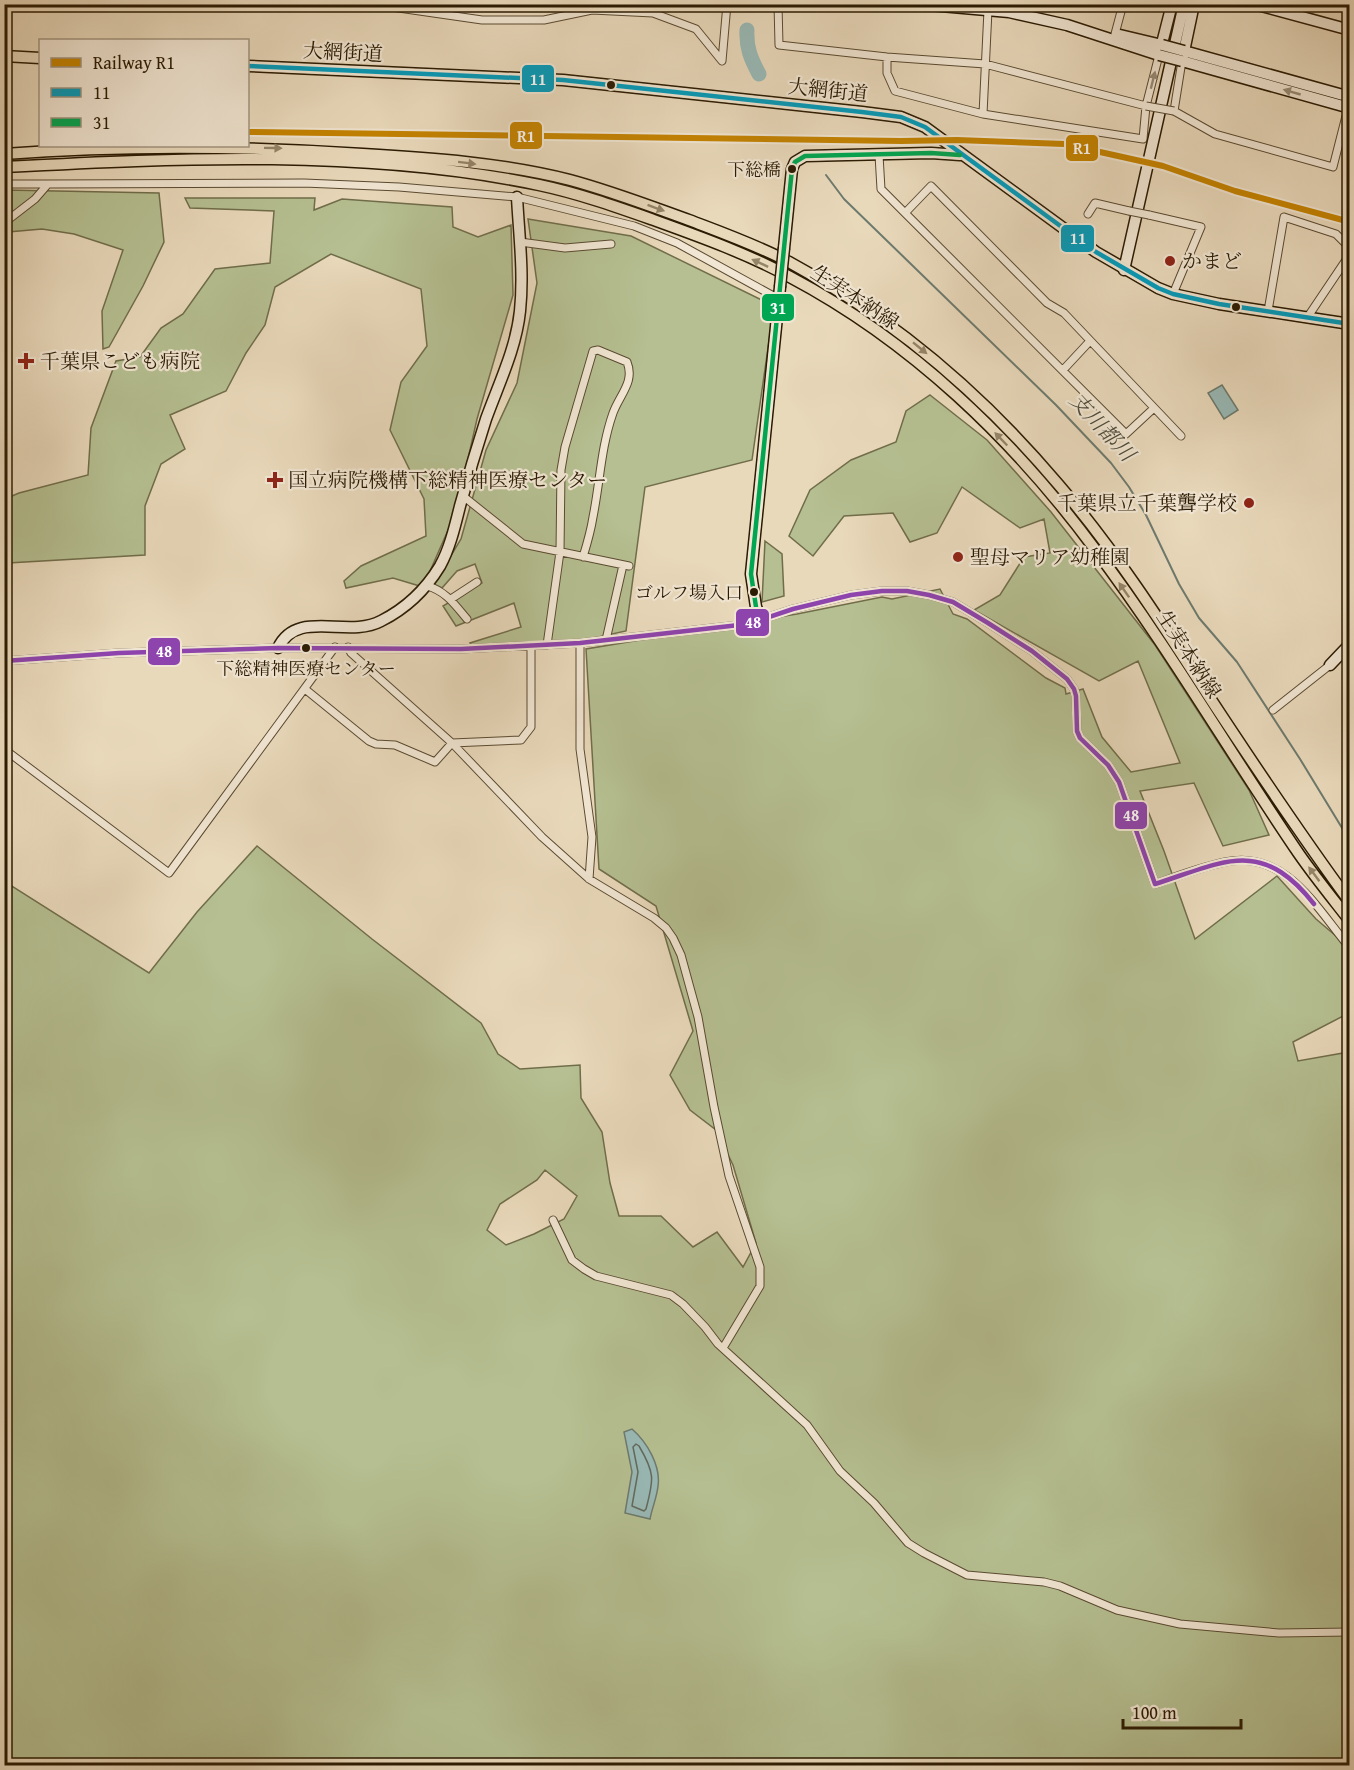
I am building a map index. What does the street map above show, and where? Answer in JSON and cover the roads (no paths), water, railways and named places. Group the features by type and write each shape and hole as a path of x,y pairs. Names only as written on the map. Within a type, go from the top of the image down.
{"main road":[{"path":"4,56 39,58"},
{"name":"大網街道","path":"249,66 563,81 901,117 939,136 960,155 1146,283 1173,294 1350,324"},
{"name":"生実本納線","path":"4,154 150,148 285,148 423,158 510,168 570,180 610,192 739,239 791,263 852,299 921,348 985,405 1058,483 1123,567 1304,840 1350,902"},
{"name":"生実本納線","path":"4,167 148,160 256,160 370,164 485,176 549,188 622,209 717,243 788,276 826,297 873,329 934,376 970,407 1026,465 1093,546 1144,618 1301,858 1350,921"}],"street":[{"path":"4,5 52,4"},
{"path":"371,4 431,8 482,20 544,20 592,10 653,13 696,29 722,61 727,4"},
{"path":"778,4 779,45 887,57 985,64 1146,106 1174,111 1215,134 1333,167 1349,104 1183,56 1009,12"},
{"path":"918,4 1024,12 1061,18 1160,50"},
{"path":"1115,34 1123,4"},
{"path":"887,57 887,73 894,91 983,114 1143,139 1146,106 1172,4"},
{"path":"1124,270 1184,4"},
{"path":"1174,111 1194,4"},
{"path":"1254,4 1350,30"},
{"path":"983,114 988,10"},
{"path":"761,619 756,607 751,574 792,170 798,159 805,156 931,153 960,155"},
{"path":"879,155 881,189 1126,434 1155,408"},
{"path":"4,184 304,183 399,187 517,197 634,226 677,243 779,299"},
{"path":"4,224 35,199 48,184"},
{"path":"905,213 931,186 1047,303 1064,313 1181,436"},
{"path":"278,648 283,637 292,630 321,626 363,628 380,622 403,607 427,586 441,564 448,548 487,418 510,359 517,334 522,288 517,197"},
{"path":"1088,214 1095,203 1202,227 1173,294"},
{"path":"1268,311 1284,217 1336,234 1350,248"},
{"path":"520,243 565,248 611,244"},
{"path":"1307,318 1350,254"},
{"path":"1063,369 1090,341"},
{"path":"547,645 560,552 561,470 565,447 593,351 598,350 627,362 631,371 629,382 616,406 606,435 593,516 583,557"},
{"path":"463,496 523,544 626,566 606,640"},
{"path":"451,599 477,582"},
{"path":"427,586 439,589 451,599 467,619"},
{"path":"4,661 119,653 278,648 461,649 580,643 748,624 851,595 907,591 953,602 1032,651 1067,679 1076,696 1077,731 1080,738 1108,765 1119,782 1155,884 1226,862 1254,861 1271,866 1285,873 1297,883 1350,948"},
{"path":"580,643 580,749 592,837 589,879"},
{"path":"305,689 369,741 376,744 394,745 435,762 452,743 521,740 531,728 531,646"},
{"path":"4,749 169,873 335,647"},
{"path":"348,647 351,653 452,743 542,837 589,879 654,918 666,928 681,955 698,1017 729,1176 759,1267 760,1286 723,1348"},
{"path":"1272,710 1347,651"},
{"path":"553,1220 572,1260 578,1265 596,1276 671,1295 705,1327 723,1348 807,1425 840,1471 874,1503 908,1543 924,1553 967,1575 1044,1582 1060,1586 1117,1610 1180,1624 1279,1633 1350,1632"}],"water":[{"path":"1222,385 1238,410 1224,419 1208,393"},
{"path":"632,1429 648,1447 657,1470 657,1490 650,1519 625,1513 632,1472 624,1432"}],"waterway":[{"name":"支川都川","path":"747,30 747,42 759,74"},
{"name":"支川都川","path":"826,175 844,199 1056,405 1111,463 1146,515 1179,584 1199,618 1237,662 1350,841"}],"rail line":[{"name":"R1","path":"249,132 957,140 1064,144 1163,166 1235,191 1350,222"}],"place":[{"name":"下総橋","path":"792,169"},
{"name":"かまど","path":"1170,261"},
{"name":"千葉県こども病院","path":"26,361"},
{"name":"国立病院機構下総精神医療センター","path":"275,480"},
{"name":"千葉県立千葉聾学校","path":"1249,503"},
{"name":"聖母マリア幼稚園","path":"958,557"},
{"name":"ゴルフ場入口","path":"754,592"},
{"name":"下総精神医療センター","path":"306,648"}]}
